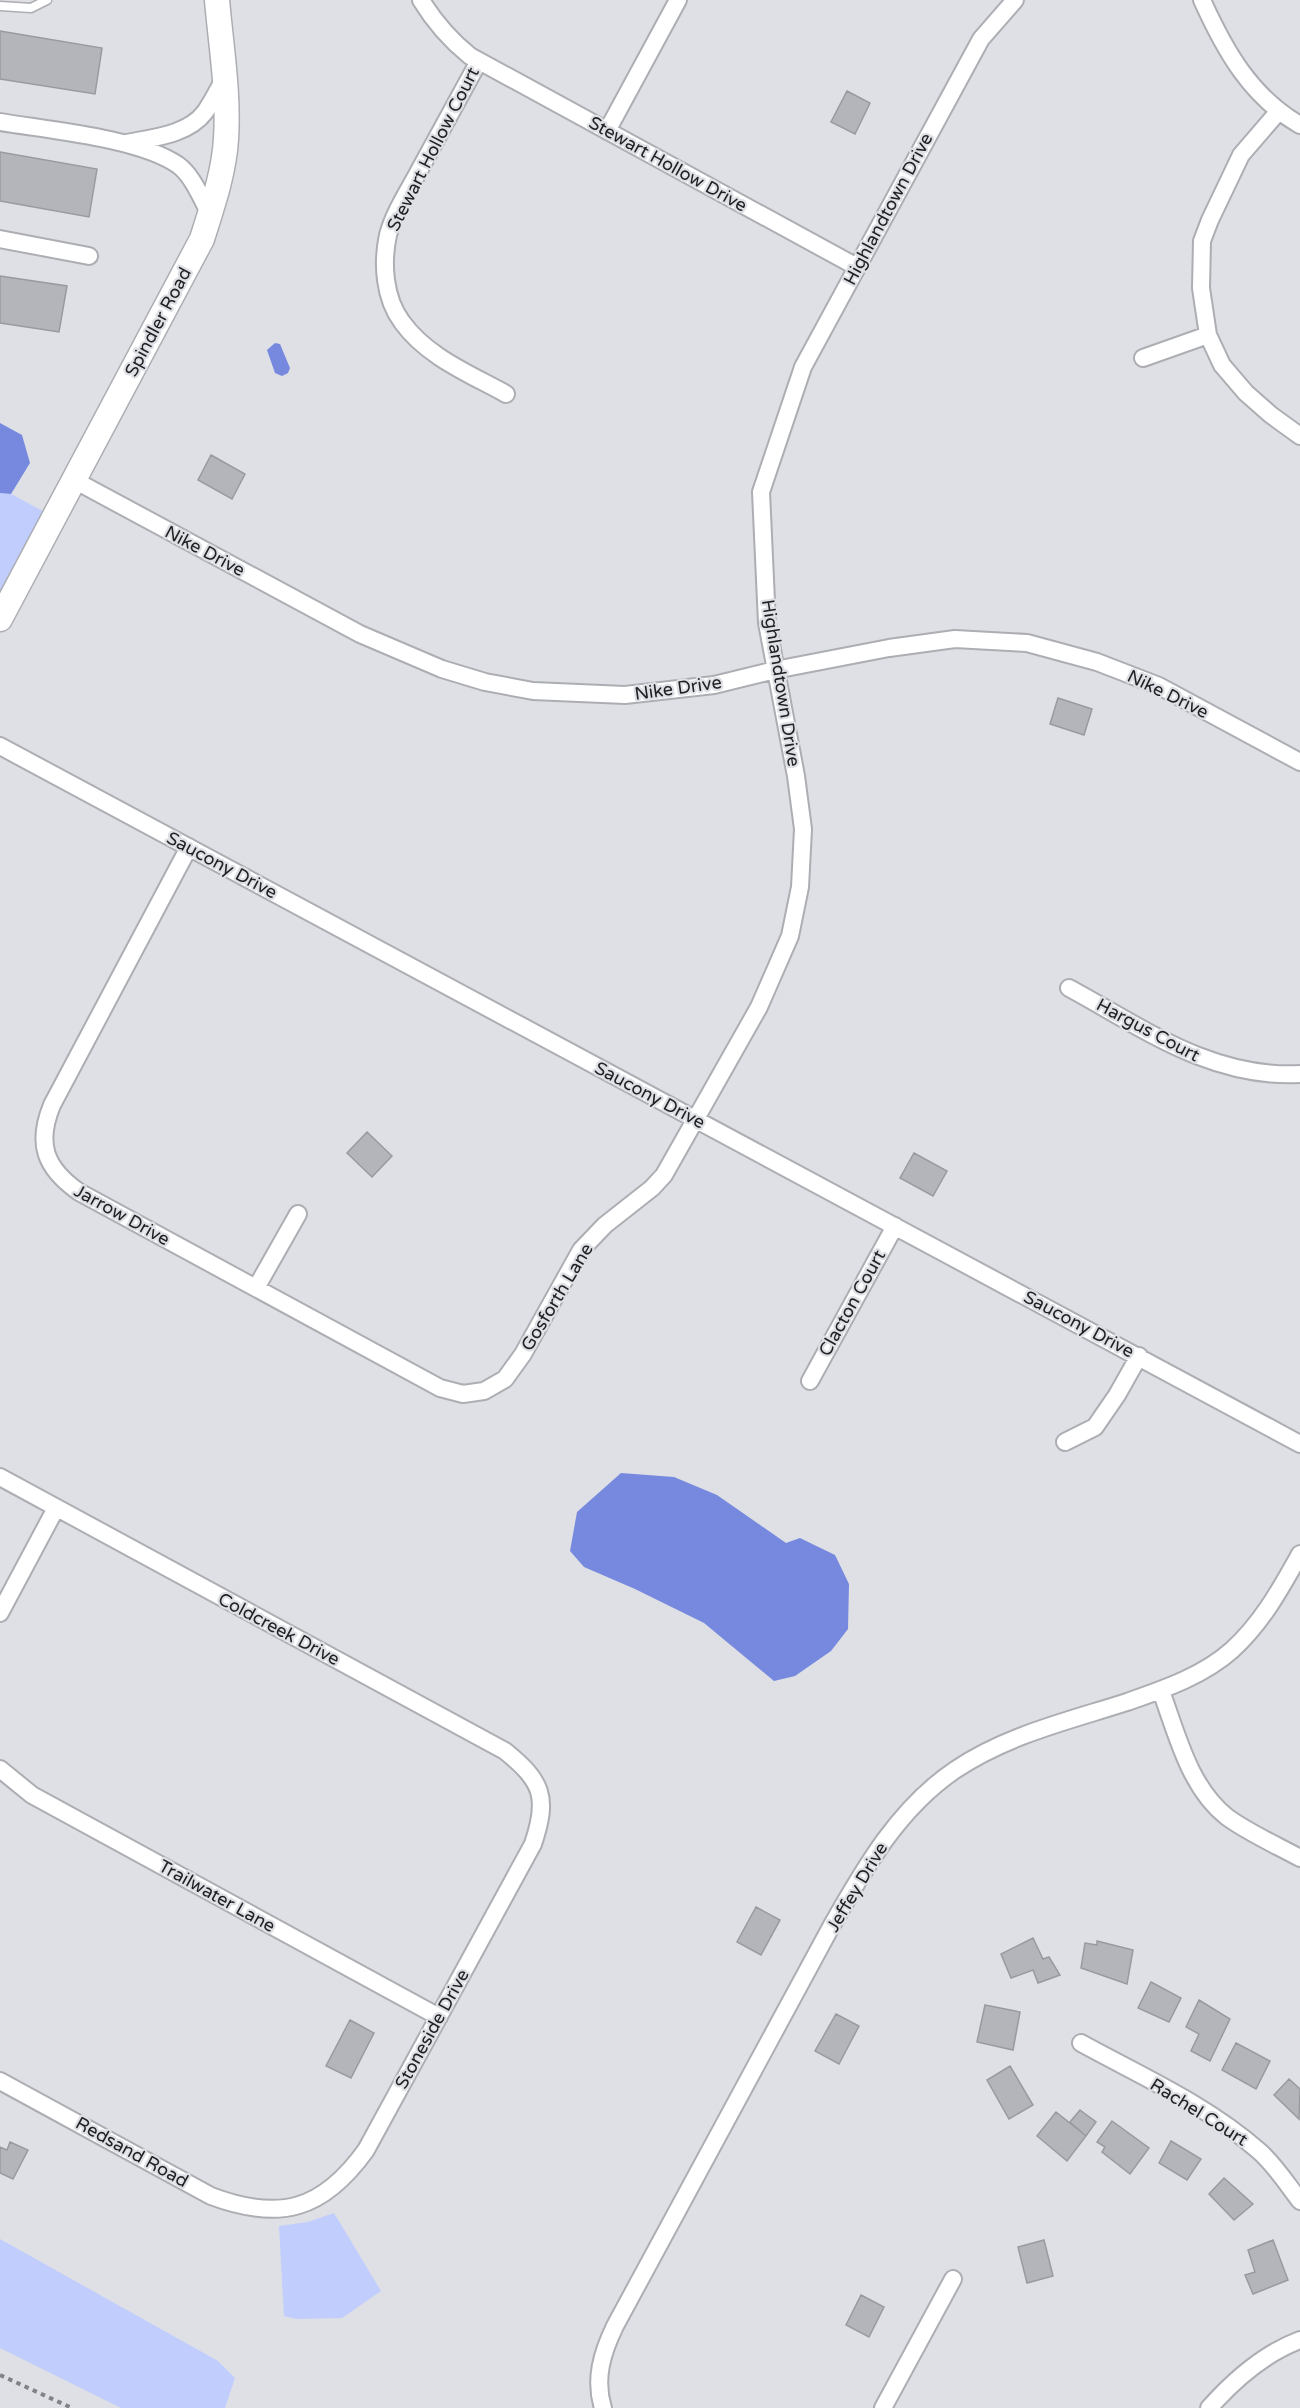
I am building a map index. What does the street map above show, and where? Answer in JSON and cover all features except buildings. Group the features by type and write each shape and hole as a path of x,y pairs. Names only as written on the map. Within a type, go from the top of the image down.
{"street":[{"name":"Spindler Road","path":"0,619 191,261 210,214 226,142 227,109 218,0"},
{"name":"Stewart Hollow Drive","path":"421,0 432,19 449,40 479,61 857,267"},
{"path":"608,131 678,0"},
{"name":"Highlandtown Drive","path":"696,1120 769,988 790,936 800,887 803,829 796,777 766,623 761,492 803,367 981,39 1015,0"},
{"path":"1202,0 1214,27 1256,91 1278,112 1300,125"},
{"name":"Stewart Hollow Court","path":"479,61 400,206 389,233 384,264 388,293 401,322 422,344 446,361 506,394"},
{"path":"125,143 168,134 189,126 204,114 224,79"},
{"path":"1278,112 1241,155 1219,200 1202,241 1201,288 1208,335 1222,365 1246,393 1300,436"},
{"path":"0,122 125,143 160,155 179,165 190,177 210,214"},
{"path":"0,239 89,256"},
{"path":"1143,358 1208,335"},
{"name":"Nike Drive","path":"74,480 360,634 442,669 485,682 533,691 625,695 714,685 775,670 889,648 955,639 1027,643 1097,662 1159,686 1300,762"},
{"name":"Saucony Drive","path":"0,746 1300,1444"},
{"name":"Jarrow Drive","path":"189,847 52,1105 45,1122 44,1150 60,1179 79,1192 440,1388 463,1394 484,1391"},
{"name":"Hargus Court","path":"1069,988 1190,1055 1232,1069 1273,1076 1300,1074"},
{"name":"Gosforth Lane","path":"484,1391 505,1379 515,1367 581,1250 605,1225 652,1188 664,1175 696,1120"},
{"path":"256,1288 298,1214"},
{"name":"Clacton Court","path":"810,1381 895,1226"},
{"path":"1065,1442 1095,1427 1117,1395 1139,1356"},
{"name":"Coldcreek Drive","path":"0,1477 505,1751 528,1770 536,1782 540,1798"},
{"path":"0,1613 56,1508"},
{"name":"Jeffey Drive","path":"602,2403 599,2376 602,2353 615,2326 859,1878 888,1835 919,1798 955,1770 990,1749 1015,1738 1161,1691 1202,1672 1232,1650 1258,1622 1284,1584 1300,1554"},
{"path":"1161,1691 1194,1777 1203,1792 1228,1817 1300,1858"},
{"name":"Trailwater Lane","path":"0,1768 32,1795 439,2017"},
{"name":"Stoneside Drive","path":"269,2209 300,2206 326,2192 349,2174 366,2150 533,1844 540,1822 540,1798"},
{"name":"Rachel Court","path":"1081,2043 1201,2109 1238,2133 1261,2153 1300,2201"},
{"name":"Redsand Road","path":"0,2081 211,2196 239,2206 269,2209"},
{"path":"883,2408 953,2279"},
{"path":"1209,2408 1222,2393 1251,2368 1286,2345 1300,2340"}],"lane":[{"path":"0,6 31,8 47,0"}],"path":[{"path":"0,2375 72,2408"}],"shaded area":[{"path":"0,493 11,494 54,517 0,619"},
{"path":"334,2213 381,2291 342,2318 297,2319 284,2316 279,2226 308,2222"},
{"path":"0,2239 218,2361 235,2378 225,2408 121,2408 0,2348"}],"water":[{"path":"275,343 280,344 290,368 288,373 282,376 275,373 267,350"},
{"path":"0,423 22,435 30,463 11,494 0,493"},
{"path":"621,1473 674,1477 717,1495 786,1543 800,1538 835,1555 849,1584 848,1629 831,1651 795,1676 774,1681 704,1623 584,1567 570,1551 577,1512"}]}
